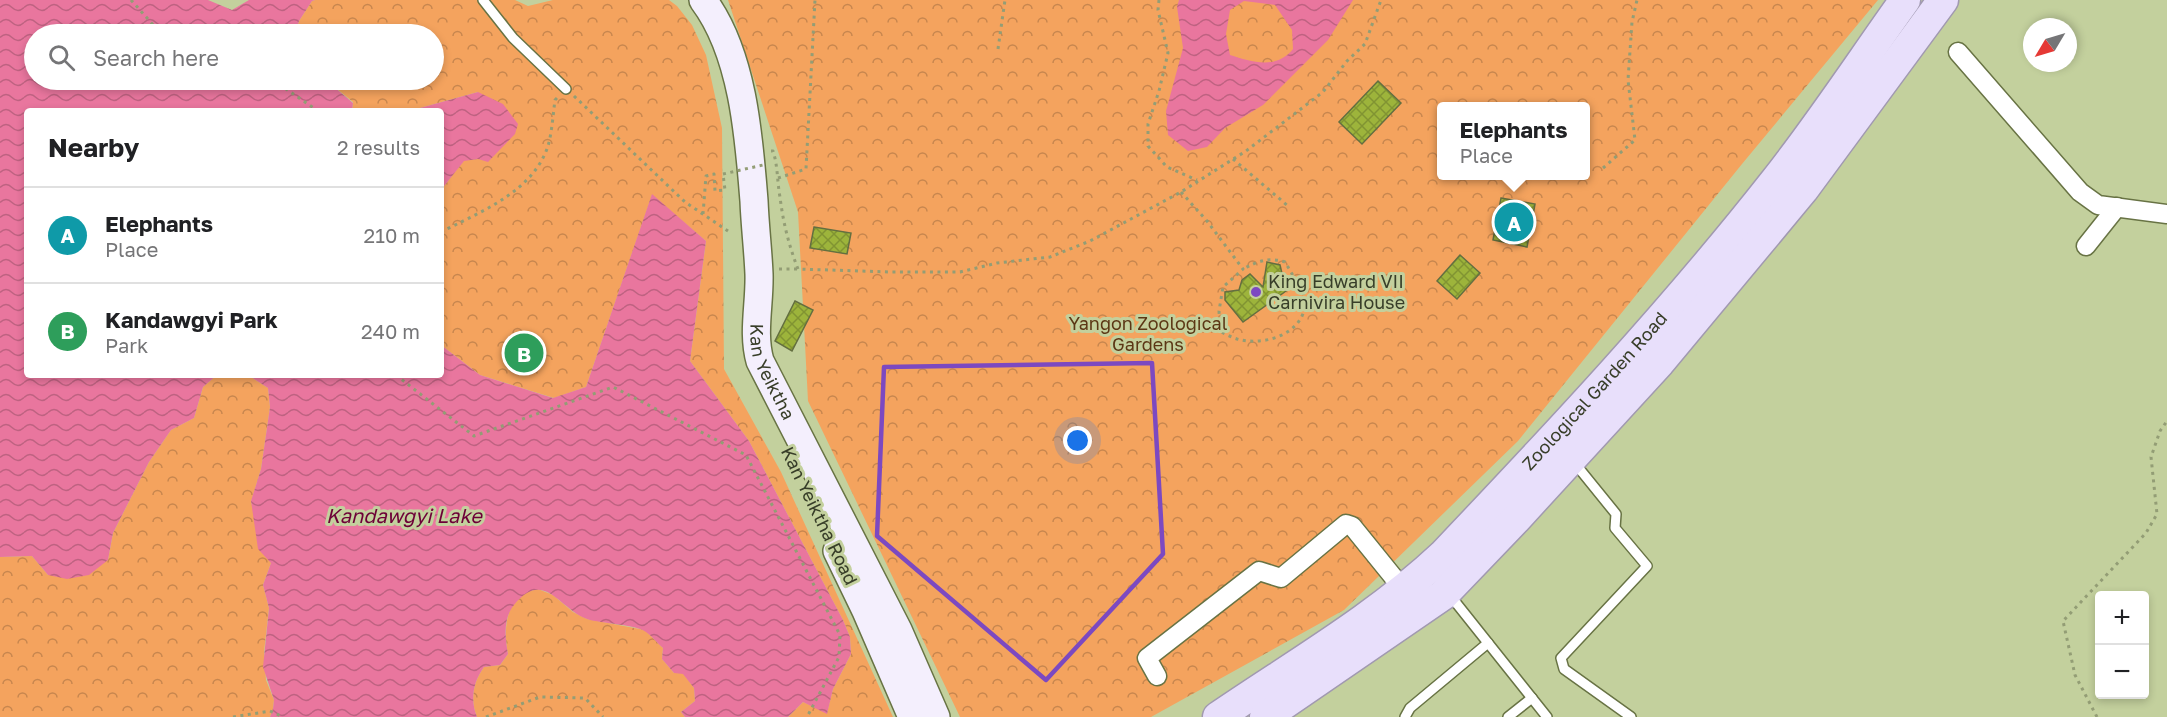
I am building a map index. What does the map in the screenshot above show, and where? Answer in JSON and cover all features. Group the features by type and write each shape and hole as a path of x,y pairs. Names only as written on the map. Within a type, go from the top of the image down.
{"main road":[{"path":"687,0 715,45 730,102 742,225 750,268"},
{"name":"Kan Yeiktha","path":"703,0 721,26 732,56 749,138 750,268 756,346 760,361 898,630 918,712"},
{"name":"Zoological Garden Road","path":"1218,717 1364,618 1402,589 1438,579 1541,452 1662,318 1776,180 1905,0"},
{"name":"Zoological Garden Road","path":"1264,717 1373,644 1438,579 1572,459 1660,362 1803,190 1943,0"}],"street":[{"path":"1958,52 2080,192 2098,205 2167,214"},
{"path":"2086,246 2117,207"},
{"path":"1157,676 1147,658 1258,571 1281,578 1346,524 1352,526 1402,589"}],"lane":[{"path":"483,0 513,38 566,88"},
{"path":"1572,459 1616,514 1615,528 1647,566 1561,658 1564,669 1631,717"},
{"path":"1438,579 1547,717"},
{"path":"1405,717 1410,708 1488,643"},
{"path":"1508,717 1532,698"}],"path":[{"path":"131,0 152,24"},
{"path":"778,178 806,169 815,0"},
{"path":"998,49 1005,0"},
{"path":"1159,0 1158,10 1168,53 1148,124 1148,146 1167,167 1197,180"},
{"path":"778,168 779,196 789,246 798,269 960,272 997,263 1050,257 1090,241 1181,192 1246,151 1323,92 1347,61 1365,44 1381,0"},
{"path":"1603,168 1635,140 1628,80 1632,22 1637,0"},
{"path":"444,230 500,201 529,179 548,147 555,100 566,88 686,202 728,231"},
{"path":"288,90 314,108"},
{"path":"1233,159 1288,206"},
{"path":"703,214 706,176 714,174 715,191 724,190 723,174 763,165"},
{"path":"1181,192 1207,220 1244,269"},
{"path":"1276,259 1285,262 1305,297 1301,320 1290,331 1270,340 1238,340 1220,331 1219,311 1223,287 1244,269 1259,260 1276,259"},
{"path":"400,378 474,436 613,387 746,455 840,635 840,657 807,717"},
{"path":"2097,717 2075,675 2063,621 2146,533 2157,514 2151,457 2160,431 2167,422"},
{"path":"486,717 540,697 585,698 603,717"},
{"path":"233,717 270,711 283,717"}],"highlighted area":[{"path":"1152,363 1163,554 1046,680 877,536 884,367"}],"green space":[{"path":"515,0 528,6 553,0 669,0 677,6 692,25 706,55 722,128 724,369 781,472 893,717 788,717 803,702 827,713 833,689 851,654 850,637 749,441 690,361 706,241 652,195 586,387 554,398 480,375 444,347 444,186 464,160 478,159 478,92 420,108 352,108 353,102 338,90 444,90 444,24 298,24 312,1"},
{"name":"Yangon Zoological Gardens","path":"728,0 1878,0 1518,441 1344,610 1151,717 960,717 808,401 798,212"},
{"path":"214,378 253,378 268,388 270,407 261,469 251,502 271,563 263,585 269,608 264,652 266,680 274,700 270,717 0,717 0,557 32,556 48,575 108,560 113,533 149,462 171,430 194,418 203,387"},
{"path":"538,589 553,595 573,612 587,619 645,630 663,648 662,659 674,673 683,673 694,688 695,701 681,712 685,717 477,717 473,698 475,685 484,667 500,665 508,654 506,629 512,605 524,593"}],"water":[{"path":"0,0 208,0 232,10 249,0 315,0 312,1 298,24 24,24 24,90 338,90 353,103 352,108 24,108 24,378 214,378 203,387 194,418 171,430 149,462 113,533 108,560 89,575 67,579 48,575 32,556 0,557"},
{"path":"1179,0 1353,0 1328,40 1263,105 1225,128 1207,147 1188,151 1168,135 1166,111 1183,48 1177,7","holes":["1244,1 1275,5 1292,30 1293,49 1286,56 1271,62 1255,62 1230,55 1226,34 1230,10"]},
{"path":"478,92 503,104 518,124 515,134 488,162 478,159 464,161 444,186 444,108 420,108"},
{"name":"Kandawgyi Lake","path":"652,194 706,241 690,361 749,441 850,637 851,654 833,689 827,714 803,702 788,717 685,717 681,712 695,701 694,688 683,674 674,673 662,659 663,648 648,634 634,627 587,619 551,594 534,590 525,595 510,610 506,622 508,654 500,665 484,667 477,679 473,698 477,717 270,717 274,700 263,667 269,608 263,585 271,563 258,549 251,501 261,469 270,407 268,388 253,378 444,378 444,347 480,375 553,398 586,387"}],"building":[{"path":"1378,81 1401,103 1362,144 1339,122"},
{"path":"1501,198 1535,204 1527,247 1493,240"},
{"path":"814,227 851,233 847,254 810,248"},
{"path":"1460,255 1480,273 1457,299 1437,281"},
{"name":"King Edward VII Carnivira House","path":"1267,262 1280,265 1286,291 1243,322 1225,300 1225,292 1239,290 1242,280 1250,274 1263,287"},
{"path":"795,301 813,310 792,351 775,341"}],"place":[{"name":"Elephants","path":"1514,222"},
{"name":"King Edward VII Carnivira House","path":"1256,292"},
{"name":"Kandawgyi Park","path":"524,353"}]}
